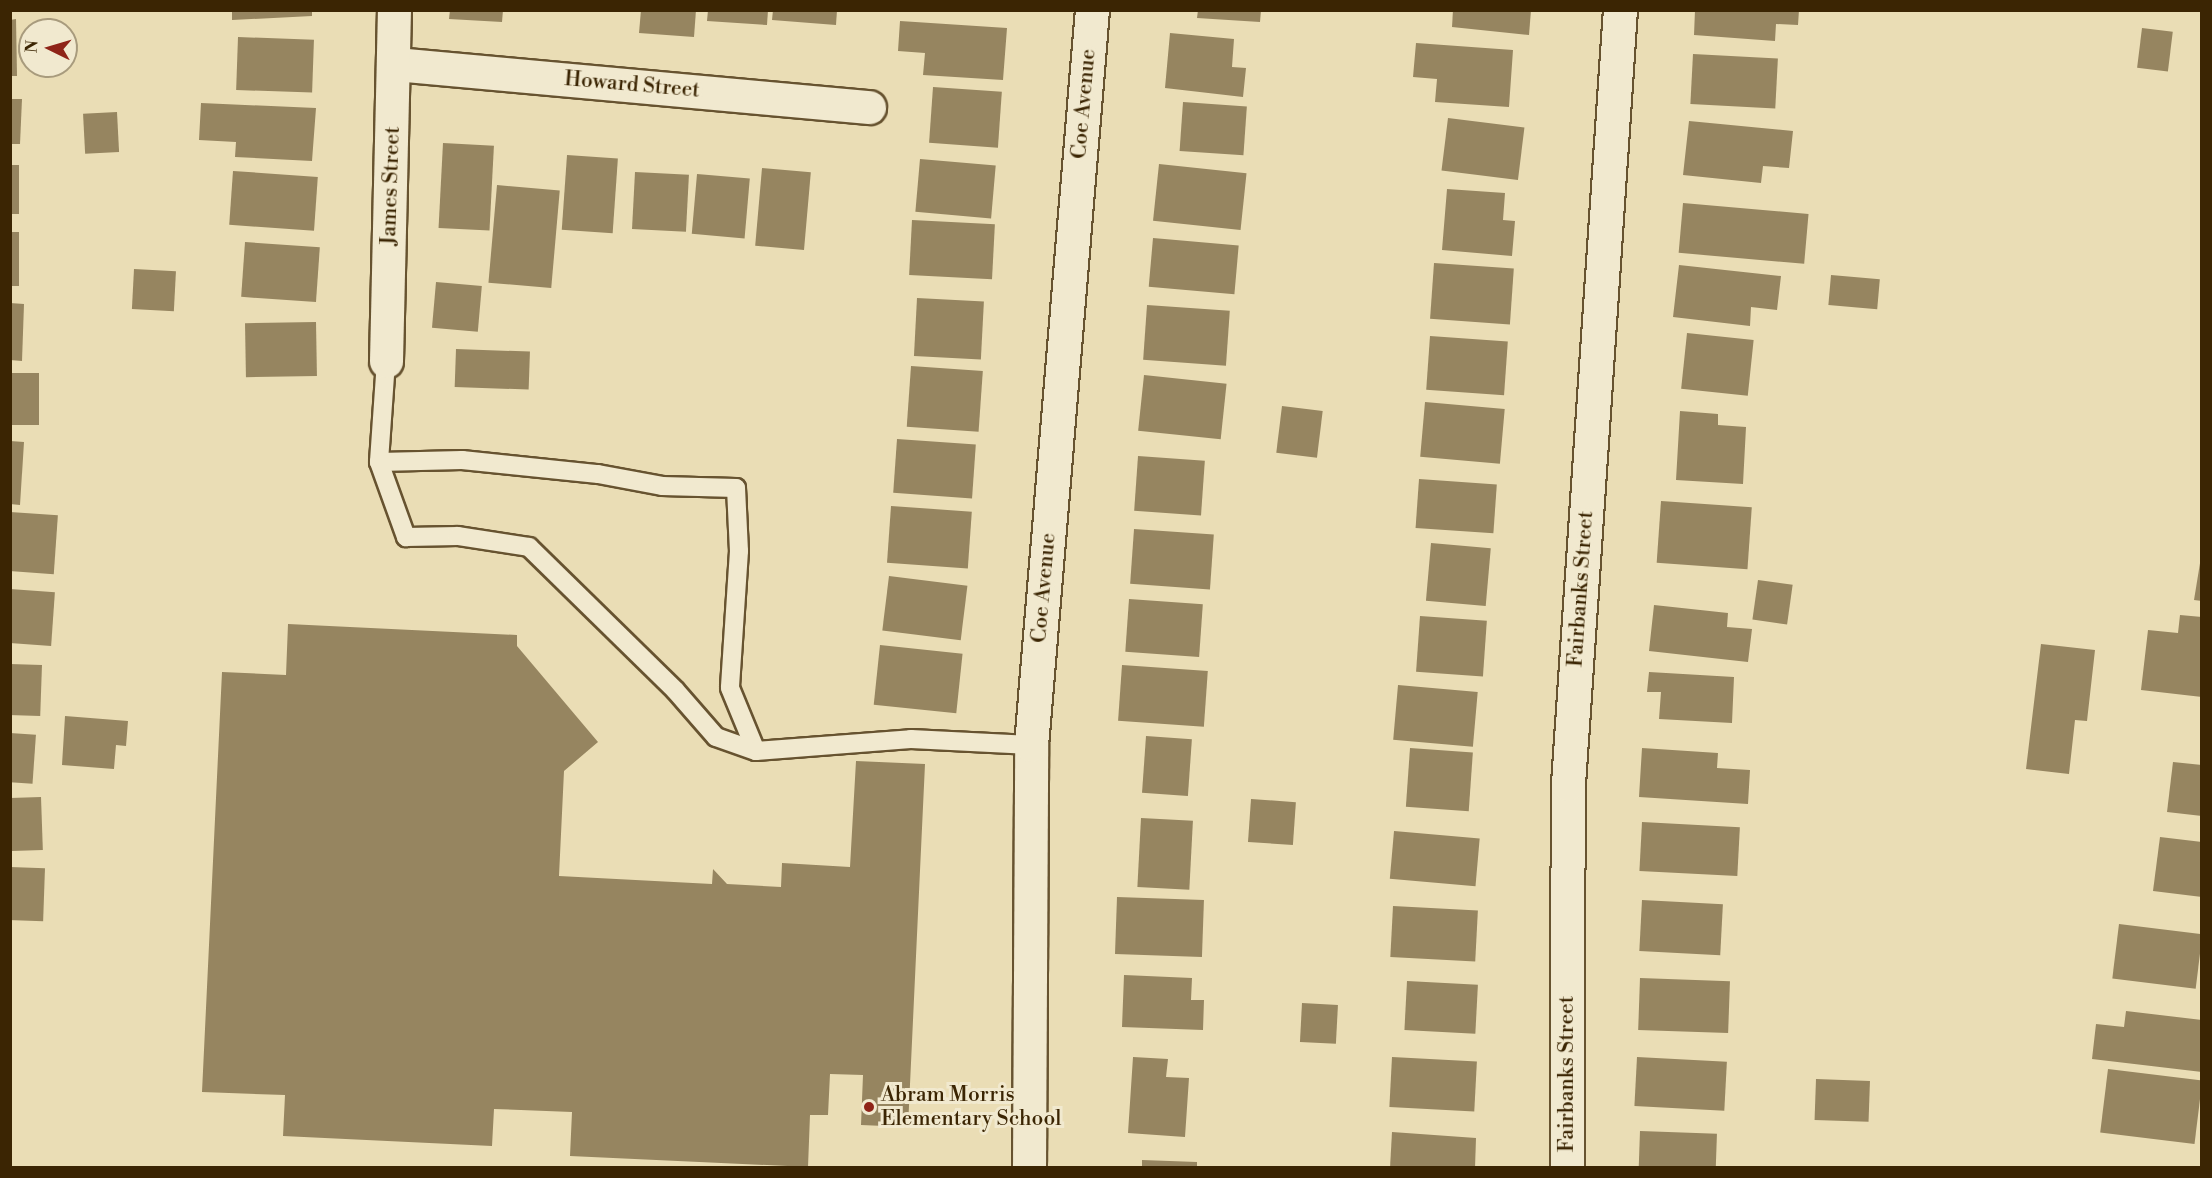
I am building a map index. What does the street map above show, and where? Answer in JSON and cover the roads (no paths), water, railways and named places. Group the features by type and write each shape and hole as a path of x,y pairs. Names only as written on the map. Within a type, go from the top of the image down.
{"street":[{"name":"James Street","path":"386,361 395,64 394,10"},
{"name":"Coe Avenue","path":"1029,1167 1030,745 1092,10"},
{"name":"Fairbanks Street","path":"1567,1167 1568,784 1620,10"},
{"name":"Howard Street","path":"395,64 869,107"}],"lane":[{"path":"386,361 379,462 406,537 458,536 529,547 675,690 716,737 756,751 911,739 1030,745"},
{"path":"379,462 462,460 598,474 662,486 736,488 739,551 730,688 756,751"}],"place":[{"name":"Abram Morris Elementary School","path":"869,1107"}]}
